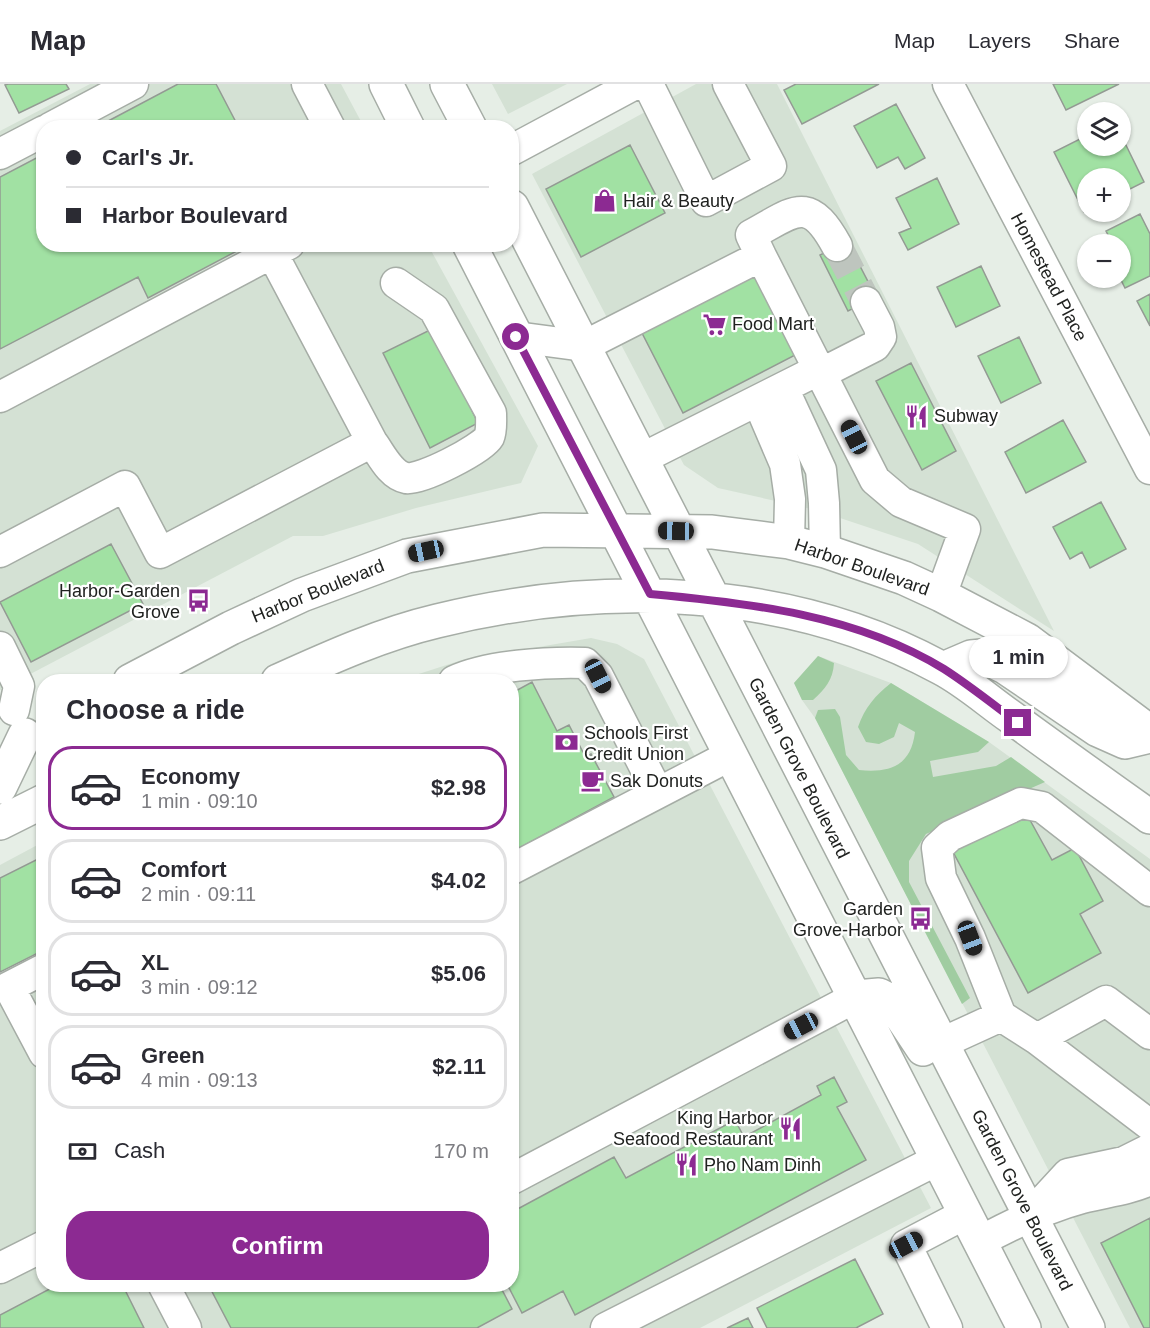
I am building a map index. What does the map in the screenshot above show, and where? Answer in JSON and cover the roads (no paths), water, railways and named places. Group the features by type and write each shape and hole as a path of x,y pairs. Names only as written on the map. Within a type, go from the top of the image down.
{"main road":[{"path":"386,84 404,120"},
{"path":"447,84 466,120"},
{"name":"Garden Grove Boulevard","path":"519,221 676,531 1088,1328"},
{"path":"473,252 1024,1328"},
{"name":"Harbor Boulevard","path":"143,674 302,595 406,556 543,530 712,532 789,542 825,551 904,578 941,595 1027,640 1150,734"},
{"path":"294,674 341,653 435,621 501,608 576,598 650,594 713,599 794,612 868,633 943,669 1150,817"},
{"path":"188,674 196,669 201,644"},
{"path":"943,669 971,657 982,656 1005,667 1098,730 1125,742 1150,734"},
{"path":"0,787 17,724"},
{"path":"0,823 36,805"},
{"path":"856,998 879,995 891,1001 940,1077 952,1079 959,1077"}],"street":[{"path":"65,120 133,84"},
{"path":"307,84 326,120"},
{"path":"519,146 635,84"},
{"path":"648,84 706,201 771,166 728,84"},
{"name":"Homestead Place","path":"948,84 1150,469"},
{"path":"0,154 36,135"},
{"path":"837,246 827,227 807,211 797,211 751,235 875,480 901,502 964,529 941,595"},
{"path":"0,397 275,252"},
{"path":"282,252 372,442 394,473 407,478 418,477 478,448 489,437 492,424 491,414 434,309 396,284"},
{"path":"516,337 584,346 761,256"},
{"path":"641,459 770,394 875,346 881,338 879,327 866,302"},
{"path":"770,394 790,499 789,542"},
{"path":"770,394 821,470 825,551"},
{"path":"0,552 125,486 160,553 372,442"},
{"path":"0,647 19,686 17,724"},
{"path":"468,674 585,663 598,676 658,793"},
{"path":"519,865 731,755"},
{"path":"1150,891 1042,807 1021,803 950,836 937,848 941,878 970,938 1001,1016 1037,1039 1150,1125"},
{"path":"36,973 9,987 36,1038"},
{"path":"519,1175 856,998"},
{"path":"1037,1039 1106,1001 1150,1034"},
{"path":"942,1043 1001,1016"},
{"path":"1030,1215 1068,1174 1124,1162 1150,1149"},
{"path":"606,1328 937,1160"},
{"path":"947,1328 906,1245 1030,1215 1081,1198 1139,1185 1150,1180"},
{"path":"0,1268 36,1250"},
{"path":"167,1292 186,1328"}],"tunnel":[{"path":"837,246 866,302"}],"place":[{"name":"Hair & Beauty","path":"605,201"},
{"name":"Food Mart","path":"714,324"},
{"name":"Subway","path":"916,416"},
{"name":"Harbor-Garden Grove","path":"198,601"},
{"name":"Schools First Credit Union","path":"566,743"},
{"name":"Sak Donuts","path":"592,781"},
{"name":"Garden Grove-Harbor","path":"921,919"},
{"name":"King Harbor Seafood Restaurant","path":"791,1128"},
{"name":"Pho Nam Dinh","path":"686,1165"}]}
